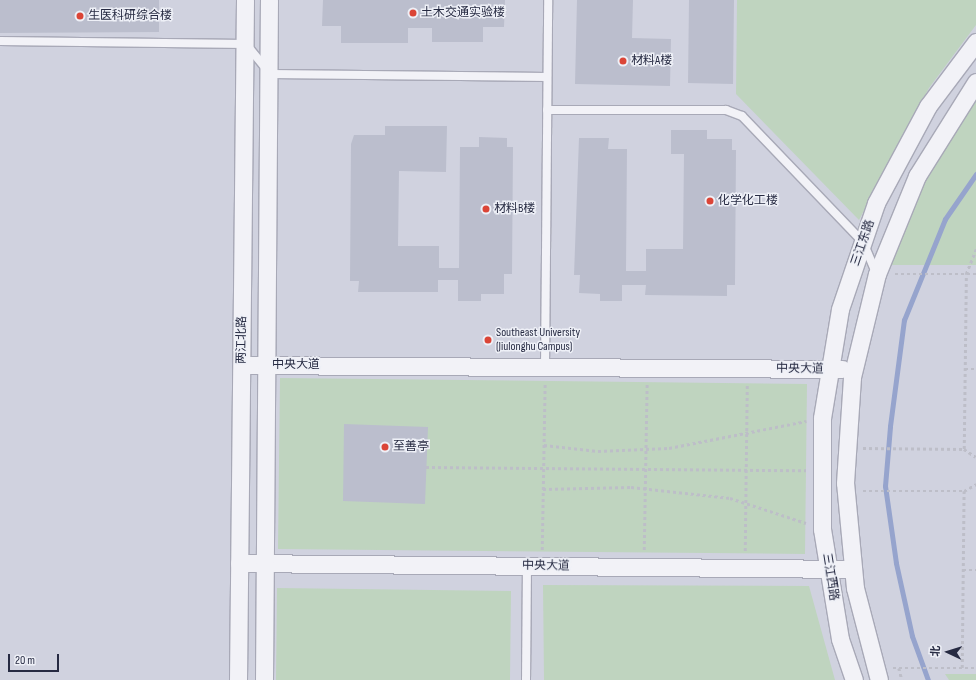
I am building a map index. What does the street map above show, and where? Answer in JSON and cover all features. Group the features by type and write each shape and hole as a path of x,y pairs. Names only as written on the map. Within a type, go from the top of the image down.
{"street":[{"name":"两江北路","path":"238,680 246,44 245,0"},
{"name":"两江北路","path":"264,680 270,74 269,0"},
{"name":"三江东路","path":"822,471 822,418 840,309 876,203 928,106 976,43"},
{"name":"三江东路","path":"846,471 854,369 876,274 917,176 976,82"},
{"name":"中央大道","path":"242,365 854,369"},
{"name":"三江西路","path":"822,471 822,529 828,569 840,639 854,680"},
{"name":"三江西路","path":"846,471 853,569 877,674"},
{"name":"中央大道","path":"239,563 853,569"}],"lane":[{"path":"545,367 548,0"},
{"path":"0,41 246,44 270,74 547,77"},
{"path":"547,110 726,110 742,116 863,242 876,274"},
{"path":"526,680 534,566"}],"path":[{"path":"964,449 966,274 976,249"},
{"path":"913,274 976,274"},
{"path":"534,566 543,489 545,367"},
{"path":"644,567 647,368"},
{"path":"745,568 748,368"},
{"path":"965,369 976,369"},
{"path":"544,445 598,451 669,448 822,418"},
{"path":"880,448 964,449 976,457"},
{"path":"426,466 543,469 822,471"},
{"path":"878,491 964,491 976,484"},
{"path":"543,489 645,489 746,502 822,529"},
{"path":"962,668 964,491"},
{"path":"963,570 976,570"},
{"path":"877,674 899,668 976,668"},
{"path":"899,668 902,680"}],"shaded area":[{"name":"Southeast University (Jiulonghu Campus)","path":"0,0 976,0 976,680 0,680"}],"green space":[{"path":"737,0 976,0 976,25 929,88 859,220 736,94"},
{"path":"976,87 976,265 887,265 921,177"},
{"path":"280,378 807,384 805,554 278,549"},
{"path":"543,585 809,586 835,680 544,680"},
{"path":"277,588 511,591 510,680 276,680"},
{"path":"945,674 976,674 976,680 949,680"}],"building":[{"name":"生医科研综合楼","path":"0,0 159,0 159,32 0,33"},
{"name":"土木交通实验楼","path":"323,0 505,0 504,27 483,27 483,42 432,42 432,28 408,28 408,43 341,43 341,26 322,26"},
{"name":"材料A楼","path":"577,0 633,0 632,38 671,39 670,86 575,84"},
{"name":"材料A楼","path":"689,0 734,0 733,84 688,83"},
{"name":"材料B楼","path":"385,126 447,126 446,172 399,171 398,246 439,246 439,268 459,268 460,147 479,147 479,137 507,138 507,147 513,147 512,274 504,274 504,294 481,294 481,301 458,301 458,280 438,280 438,292 358,292 359,281 350,281 351,144 354,135 385,135"},
{"path":"671,130 707,130 707,139 732,139 732,150 736,150 735,285 727,285 727,296 645,295 646,285 622,285 622,301 600,301 600,294 579,293 580,275 574,275 579,138 609,138 608,149 627,149 626,271 646,271 646,249 683,249 684,154 671,154"},
{"name":"至善亭","path":"344,424 428,427 425,504 343,501"}],"waterway":[{"path":"928,680 912,636 896,563 885,486 890,426 904,320 945,219 976,174"}],"place":[{"name":"土木交通实验楼","path":"413,13"},
{"name":"生医科研综合楼","path":"80,16"},
{"name":"材料A楼","path":"623,61"},
{"name":"化学化工楼","path":"710,201"},
{"name":"材料B楼","path":"486,209"},
{"name":"Southeast University (Jiulonghu Campus)","path":"488,340"},
{"name":"至善亭","path":"385,447"}]}
